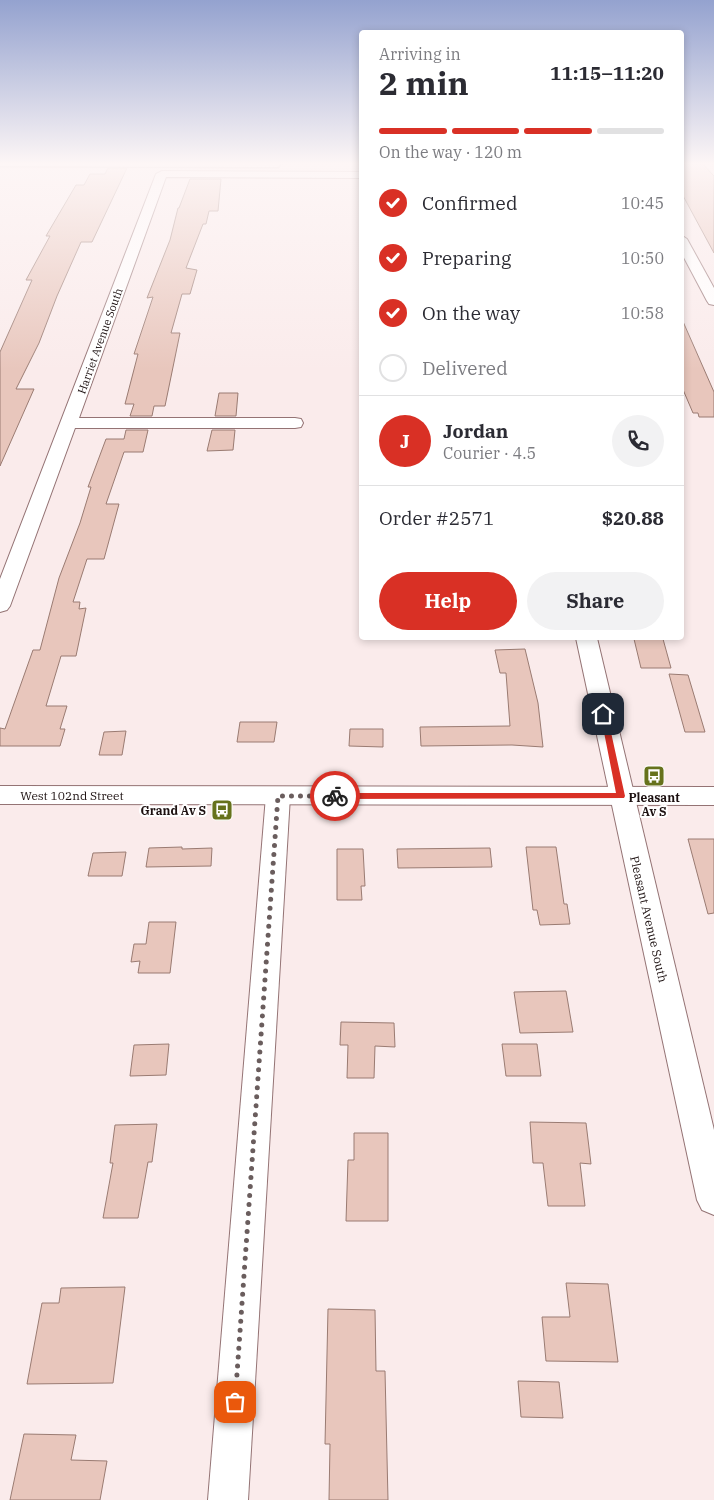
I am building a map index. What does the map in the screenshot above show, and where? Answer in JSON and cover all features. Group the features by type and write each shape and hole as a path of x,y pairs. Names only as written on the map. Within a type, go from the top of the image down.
{"street":[{"name":"Harriet Avenue South","path":"0,606 141,232"},
{"path":"684,245 714,301"},
{"path":"684,273 714,273"},
{"path":"70,423 295,423"},
{"name":"Pleasant Avenue South","path":"586,640 714,1200"},
{"name":"West 102nd Street","path":"0,795 714,796"},
{"path":"228,1500 278,796"}],"building":[{"path":"48,232 97,232 92,242 81,242 39,343 16,389 34,389 0,466 0,352 32,280 26,280 50,236 46,236"},
{"path":"172,232 200,232 186,268 197,270 190,294 182,294 171,333 180,333 165,406 154,406 152,416 130,416 134,404 125,404 138,354 134,354 153,297 147,298"},
{"path":"703,232 714,232 714,253"},
{"path":"684,324 714,392 714,417 699,417 698,413 693,413 684,392"},
{"path":"219,393 238,393 236,416 215,416"},
{"path":"126,430 148,430 143,452 124,452 106,504 119,504 104,559 87,559 73,602 80,602 79,609 86,608 76,656 61,656 46,706 67,706 60,729 65,729 60,746 0,746 0,728 5,729 33,650 40,650 59,578 80,523 91,487 88,487 106,439 124,439"},
{"path":"212,430 235,430 233,450 207,451"},
{"path":"634,640 663,640 671,668 641,668"},
{"path":"525,649 538,703 543,747 512,745 421,746 420,727 510,726 506,673 500,673 495,650"},
{"path":"669,674 688,675 705,732 685,732"},
{"path":"240,722 277,722 274,742 237,742"},
{"path":"350,729 383,729 383,747 349,746"},
{"path":"126,731 122,755 99,755 104,732"},
{"path":"688,839 714,839 714,913 708,914"},
{"path":"182,847 182,849 212,848 211,866 146,867 149,848"},
{"path":"526,847 556,847 564,904 567,904 570,924 540,925 537,910 533,910"},
{"path":"490,848 492,867 398,868 397,849"},
{"path":"337,849 363,849 365,886 361,886 362,900 337,900"},
{"path":"126,852 122,876 88,876 93,853"},
{"path":"149,922 176,922 170,973 138,973 140,961 131,962 134,944 146,944"},
{"path":"566,991 573,1032 520,1033 514,992"},
{"path":"341,1022 394,1023 395,1047 375,1046 374,1078 347,1078 348,1045 340,1045"},
{"path":"169,1044 166,1075 130,1076 134,1045"},
{"path":"502,1044 537,1044 541,1076 506,1076"},
{"path":"530,1122 586,1123 591,1164 580,1163 585,1206 548,1206 543,1163 533,1163"},
{"path":"157,1124 152,1162 148,1162 138,1218 103,1218 113,1163 110,1163 115,1125"},
{"path":"354,1133 388,1133 388,1221 346,1221 348,1160 354,1160"},
{"path":"566,1283 608,1284 618,1362 546,1361 542,1317 570,1317"},
{"path":"125,1287 113,1383 27,1384 42,1303 59,1303 61,1288"},
{"path":"328,1309 375,1310 376,1371 385,1371 388,1500 329,1500 330,1444 325,1444"},
{"path":"518,1381 559,1382 563,1418 521,1417"},
{"path":"24,1434 76,1435 71,1460 107,1461 100,1500 10,1500"}],"way so far":[{"path":"235,1402 278,796 335,796"}],"place":[{"name":"Pleasant Av S","path":"654,776"},
{"name":"Grand Av S","path":"222,810"}],"route":[{"path":"335,796 621,796 603,714"}]}
